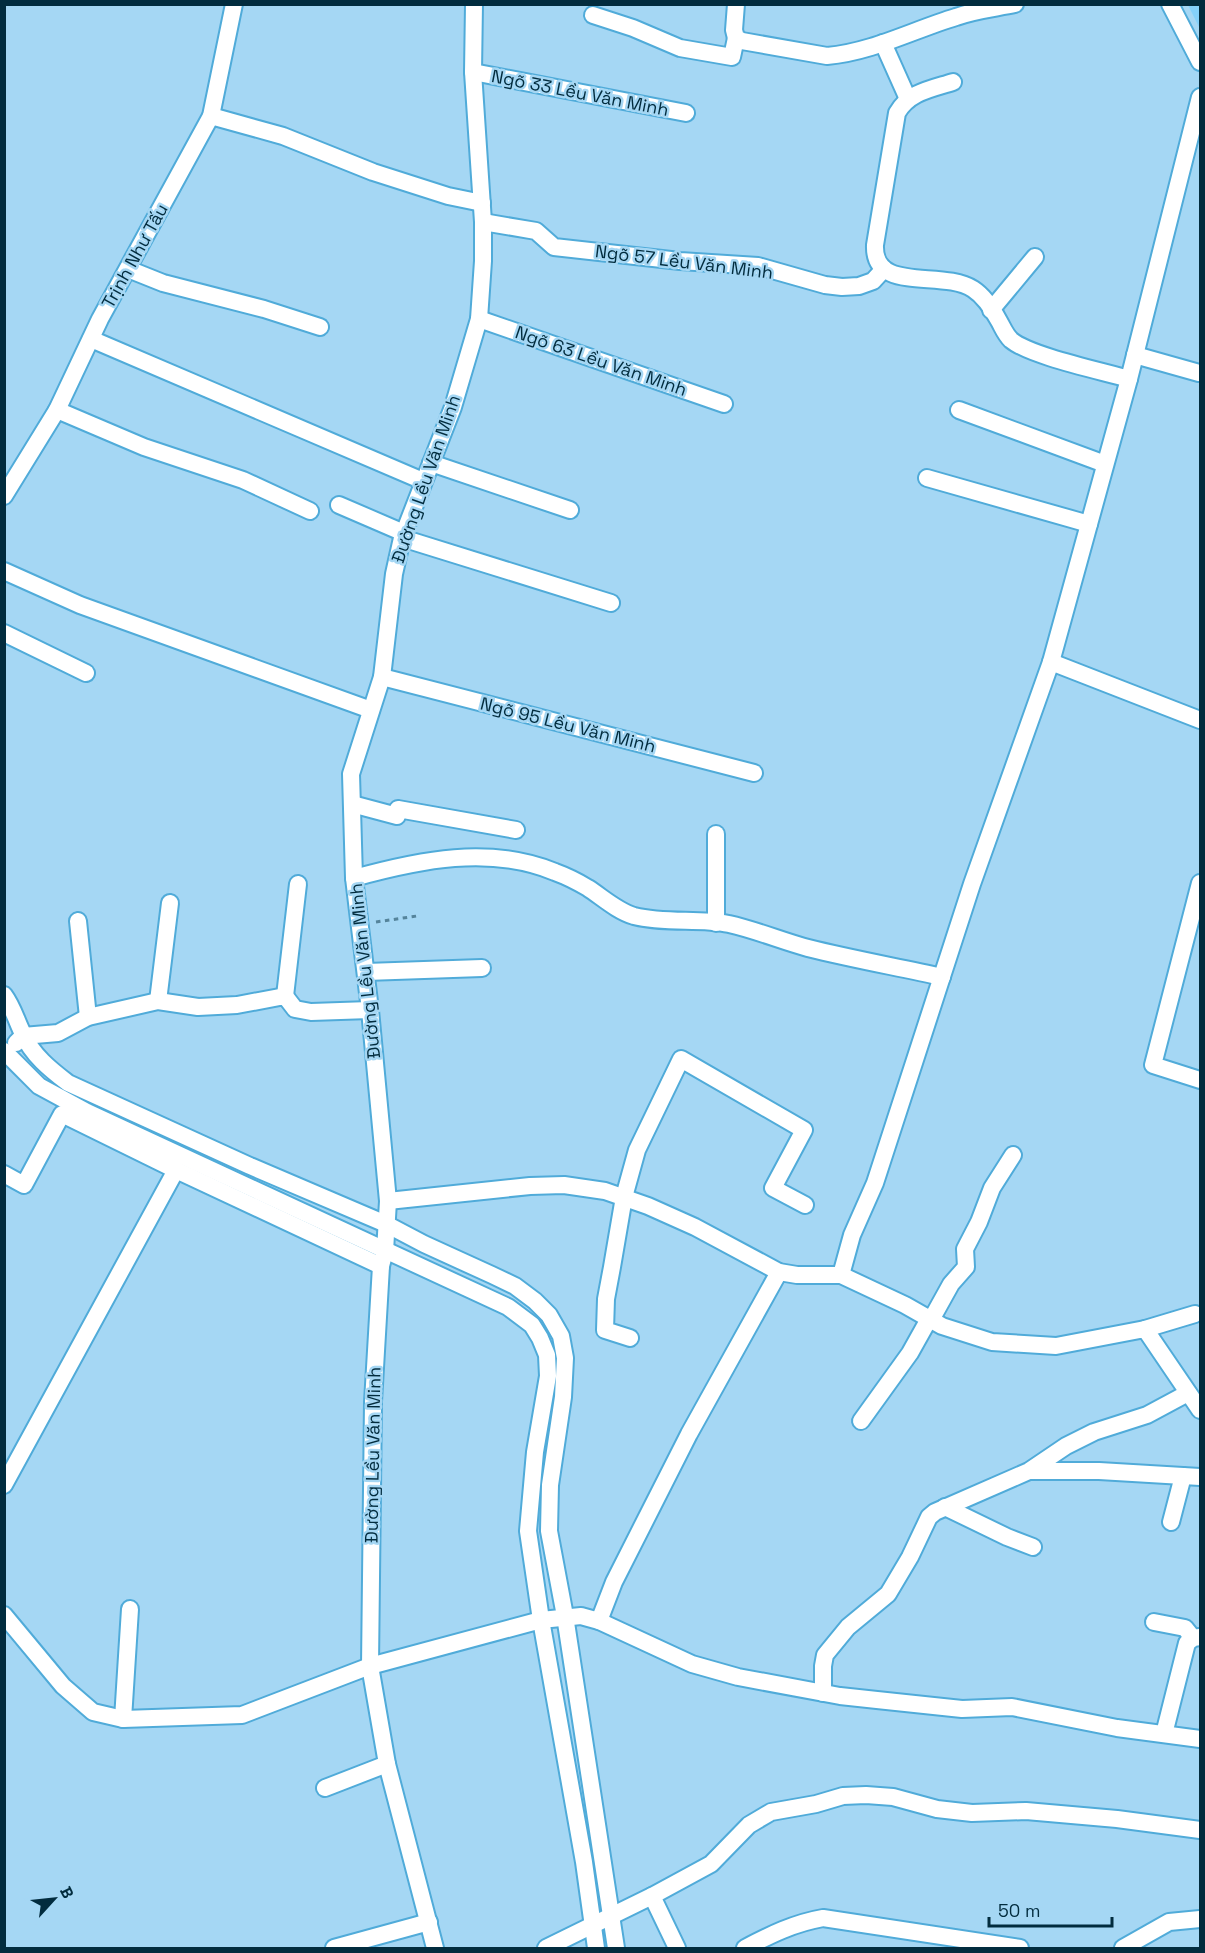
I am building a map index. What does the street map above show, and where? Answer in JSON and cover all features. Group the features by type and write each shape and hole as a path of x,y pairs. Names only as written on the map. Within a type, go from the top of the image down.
{"street":[{"name":"Trịnh Như Tấu","path":"4,496 57,410 91,339 211,116 234,4"},
{"name":"Đường Lều Văn Minh","path":"435,1948 387,1764 370,1666 373,1402 388,1201 366,972 354,878 351,774 382,677 393,574 403,535 453,407 479,318 483,222 473,72 474,4"},
{"path":"736,21 742,41 827,56 841,55 883,43 959,16 1015,4"},
{"path":"1170,4 1200,62"},
{"path":"593,15 633,28 680,48 732,57 736,21"},
{"path":"883,43 908,99"},
{"name":"Ngõ 33 Lều Văn Minh","path":"473,72 686,113"},
{"path":"953,82 929,89 908,99 897,113 875,245 875,255 880,266 889,274 935,278 957,282 973,289 988,303 1005,334 1021,346 1046,356 1129,379"},
{"path":"841,1275 852,1235 875,1183 972,884 1051,662 1129,379 1200,97"},
{"path":"211,116 283,136 373,172 448,196 482,203"},
{"name":"Ngõ 57 Lều Văn Minh","path":"483,222 536,231 554,247 680,261 758,266 825,285 842,287 859,286 873,281 884,269"},
{"path":"991,310 1035,257"},
{"path":"128,269 163,283 264,309 320,327"},
{"name":"Ngõ 63 Lều Văn Minh","path":"479,318 724,404"},
{"path":"91,339 423,481"},
{"path":"1135,355 1199,373"},
{"path":"57,410 144,447 243,480 310,511"},
{"path":"959,410 1105,464"},
{"path":"431,463 570,510"},
{"path":"927,478 1089,524"},
{"path":"339,505 403,535 611,603"},
{"path":"4,571 80,605 371,710"},
{"path":"4,633 86,673"},
{"path":"1051,662 1200,720"},
{"name":"Ngõ 95 Lều Văn Minh","path":"382,677 754,773"},
{"path":"352,804 397,816 398,809 516,830"},
{"path":"716,834 716,923"},
{"path":"354,878 431,860 474,856 506,858 553,871 586,886 609,903 632,915 660,921 692,920 730,924 807,948 942,977"},
{"path":"1200,883 1153,1065 1200,1080"},
{"path":"298,884 285,996 295,1009 303,1011 370,1010"},
{"path":"158,1001 170,903"},
{"path":"78,921 88,1017"},
{"path":"366,972 482,968"},
{"path":"4,995 12,1005 23,1036 46,1066 68,1083 250,1166 386,1224 515,1286 535,1300 549,1315 561,1336 565,1358 564,1396 550,1485 549,1531 565,1616 616,1948"},
{"path":"285,996 227,1006 198,1006 158,1001 88,1017 58,1032 23,1036 5,1052 39,1086 383,1258"},
{"path":"630,1338 605,1330 606,1299 624,1197 637,1150 681,1059 804,1130 773,1188 805,1205"},
{"path":"4,1174 24,1185 62,1114 296,1227 508,1307 532,1325 546,1355 548,1376 531,1489 528,1532 541,1620 584,1862 596,1948"},
{"path":"861,1421 910,1353 951,1284 966,1268 965,1249 979,1222 992,1188 1013,1155"},
{"path":"4,1485 176,1170"},
{"path":"388,1201 530,1186 564,1185 605,1191 648,1206 695,1227 779,1272 797,1275 841,1275 905,1305 942,1326 992,1342 1056,1346 1145,1329 1195,1314"},
{"path":"599,1621 614,1582 684,1444 779,1272"},
{"path":"1145,1329 1200,1410"},
{"path":"823,1693 825,1655 848,1628 888,1594 910,1557 929,1517 945,1507 1029,1471 1066,1446 1094,1432 1147,1415 1188,1393"},
{"path":"540,1427 559,1430"},
{"path":"1029,1471 1100,1471 1200,1477"},
{"path":"1171,1522 1183,1476"},
{"path":"945,1507 1007,1538 1033,1547"},
{"path":"123,1719 130,1609"},
{"path":"4,1615 63,1686 93,1712 123,1719 242,1715 370,1666 541,1620 581,1616 599,1621 692,1664 738,1677 823,1693 962,1709 1012,1707 1118,1728 1200,1739"},
{"path":"1154,1622 1185,1628 1197,1638 1187,1643 1164,1734"},
{"path":"325,1788 387,1764"},
{"path":"546,1948 711,1864 749,1825 771,1812 816,1804 843,1796 893,1797 938,1809 972,1813 1026,1811 1117,1819 1200,1830"},
{"path":"584,1862 603,1858"},
{"path":"652,1896 677,1948"},
{"path":"745,1948 775,1932 805,1921 823,1918 1020,1948"},
{"path":"1123,1948 1169,1922 1200,1918"},
{"path":"334,1948 429,1922"}],"path":[{"path":"359,924 417,916"}],"shaded area":[{"path":"1188,5 1200,5 1200,29"}]}
